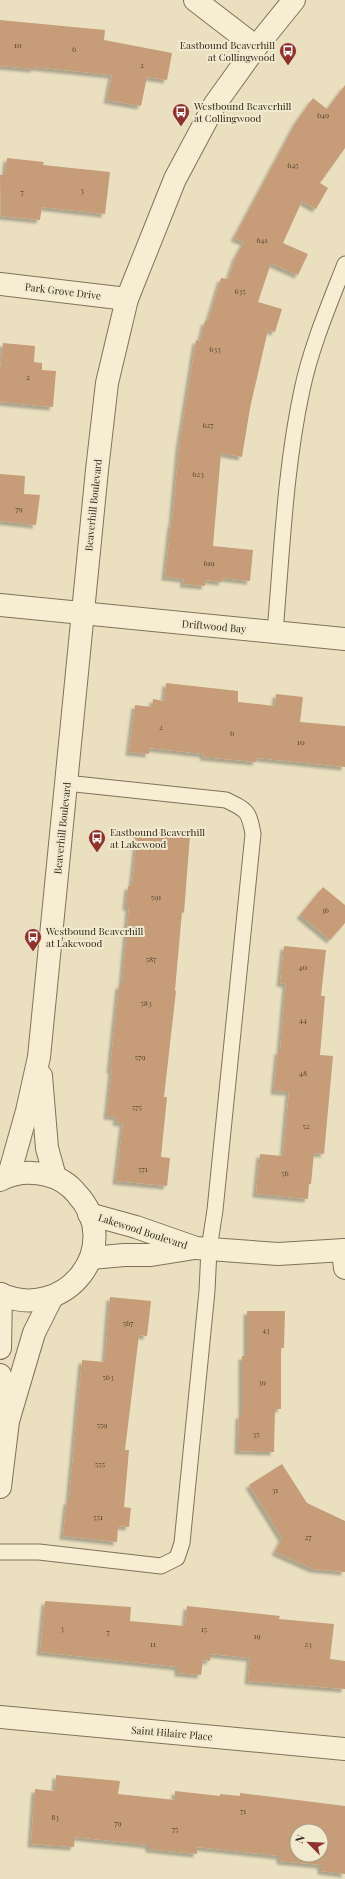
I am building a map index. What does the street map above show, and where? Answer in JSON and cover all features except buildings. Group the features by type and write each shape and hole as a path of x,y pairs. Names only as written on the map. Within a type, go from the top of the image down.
{"street":[{"path":"195,0 256,47"},
{"name":"Beaverhill Boulevard","path":"4,1177 27,1111 39,1057 82,613 107,383 127,299 175,179 214,104 256,47 294,0"},
{"name":"Park Grove Drive","path":"0,284 127,299"},
{"name":"Driftwood Bay","path":"0,605 345,639"},
{"name":"Beaverhill Boulevard","path":"39,1057 47,1148 55,1177"},
{"path":"0,1348 1,1294 14,1300 47,1299 67,1289 80,1278 91,1258 94,1236 93,1222 84,1201 69,1185 55,1177 35,1172 4,1177"},
{"name":"Lakewood Boulevard","path":"89,1214 136,1227 202,1249"},
{"name":"Lakewood Boulevard","path":"91,1258 124,1255 151,1255 202,1249 278,1254 344,1256"},
{"path":"0,1487 8,1421 34,1333 52,1297"},
{"path":"0,1375 8,1421"},
{"name":"Saint Hilaire Place","path":"0,1717 345,1749"}],"lane":[{"path":"275,632 292,445 302,389 318,333 345,264"},
{"path":"0,1552 39,1552 161,1566 177,1558 183,1535 207,1291 202,1249 214,1210 253,834 250,816 240,807 226,800 66,783"}],"place":[{"name":"Eastbound Beaverhill at Collingwood","path":"288,66"},
{"name":"Westbound Beaverhill at Collingwood","path":"181,127"},
{"name":"Eastbound Beaverhill at Lakewood","path":"97,853"},
{"name":"Westbound Beaverhill at Lakewood","path":"33,952"}]}
